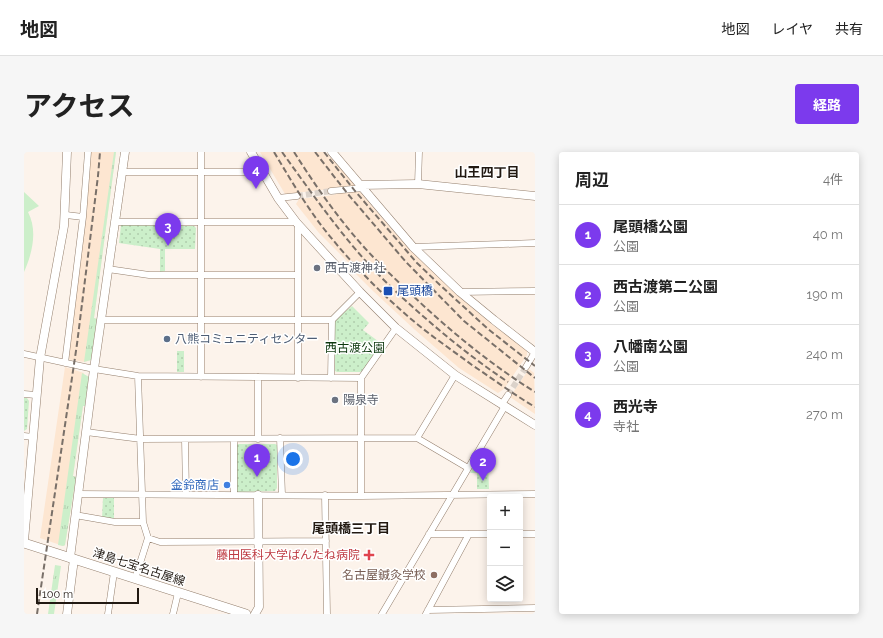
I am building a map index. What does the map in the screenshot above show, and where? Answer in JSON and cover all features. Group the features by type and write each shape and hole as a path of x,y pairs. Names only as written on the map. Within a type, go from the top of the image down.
{"main road":[{"name":"津島七宝名古屋線","path":"24,542 72,559 246,614"}],"street":[{"path":"24,542 27,476 33,437 40,358 66,215 68,152"},
{"path":"65,363 83,217 88,152"},
{"path":"67,614 75,516 125,152"},
{"path":"200,152 201,377"},
{"path":"251,152 278,198 297,223 360,292 396,328 455,375 535,425"},
{"path":"332,152 413,248 460,292 535,352 526,367"},
{"path":"418,184 419,152"},
{"path":"122,172 263,172"},
{"path":"331,191 362,186 418,184 535,196"},
{"path":"278,198 297,196"},
{"path":"66,215 83,217"},
{"path":"115,222 297,223"},
{"path":"297,223 298,378"},
{"path":"413,248 535,243"},
{"path":"108,269 149,275 298,275"},
{"path":"460,292 535,291"},
{"path":"331,378 332,320 360,292"},
{"path":"101,320 332,320"},
{"path":"361,496 361,378 396,328"},
{"path":"24,354 94,369 138,376 361,378"},
{"path":"417,438 455,375"},
{"path":"134,579 148,538 143,522 138,376"},
{"path":"258,377 258,439"},
{"path":"24,394 36,396"},
{"path":"382,614 468,468 508,395"},
{"path":"86,432 141,439 417,438 468,468"},
{"path":"24,436 33,437"},
{"path":"280,438 282,495"},
{"path":"185,439 186,494"},
{"path":"234,439 234,495"},
{"path":"78,494 361,496 535,494"},
{"path":"255,614 259,607 258,495"},
{"path":"324,495 327,614"},
{"path":"75,516 115,522 143,522"},
{"path":"429,534 487,534"},
{"path":"427,612 469,534"},
{"path":"523,534 535,534"},
{"path":"148,538 160,542 326,541"},
{"path":"108,614 114,572"},
{"path":"173,614 178,593"},
{"path":"427,612 535,608"}],"shaded area":[{"path":"91,152 116,152 94,318 97,319 91,360 84,362 67,359"},
{"path":"260,152 325,152 356,185 355,188 285,194"},
{"path":"359,191 411,251 458,296 494,326 527,350 527,355 504,389 498,393 459,368 414,329 350,268 351,265 319,233 296,204 299,199 334,195 339,192"},
{"path":"65,367 84,373 85,406 83,406 73,476 76,477 65,545 63,546 40,538"},
{"path":"529,369 534,373 535,414 510,397"}],"green space":[{"path":"114,152 116,152 94,318 97,319 91,360 84,362"},
{"path":"24,192 39,206 28,212 33,227 33,242 24,272"},
{"path":"121,225 194,226 196,228 195,249 165,249 165,271 160,272 160,249 119,243"},
{"name":"西古渡公園","path":"352,306 369,323 363,330 382,344 363,371 337,372 335,371 335,320"},
{"path":"177,351 184,351 184,372 177,372"},
{"path":"82,373 89,377 85,406 83,406 73,476 76,477 65,545 63,546 58,545"},
{"path":"24,398 27,398 29,401 27,429 24,431"},
{"path":"236,445 277,445 277,488 275,491 237,492"},
{"path":"479,457 488,463 489,489 477,489 477,473 470,473"},
{"path":"103,498 114,498 114,520 102,518"},
{"path":"55,565 61,566 54,614 48,614"}],"tunnel":[{"path":"297,196 331,191"},
{"path":"508,395 526,367"}],"railway":[{"path":"37,614 77,344 100,152"},
{"path":"274,152 325,230 360,271 380,291 411,319 434,337 472,365 535,407"},
{"path":"282,152 342,233 382,278 448,338 508,382"},
{"path":"294,152 339,217 362,245 383,267 455,333 502,370 535,392"},
{"path":"315,152 347,193 406,262 464,321 535,378"},
{"path":"324,152 355,191 417,263 488,329 535,366"}],"place":[{"name":"西光寺","path":"256,189"},
{"name":"八幡南公園","path":"168,246"},
{"name":"西古渡神社","path":"317,268"},
{"name":"尾頭橋","path":"388,291"},
{"name":"八熊コミュニティセンター","path":"167,339"},
{"name":"陽泉寺","path":"335,400"},
{"name":"尾頭橋公園","path":"257,477"},
{"name":"西古渡第二公園","path":"483,481"},
{"name":"金鈴商店","path":"227,485"},
{"name":"藤田医科大学ばんたね病院","path":"369,555"},
{"name":"名古屋鍼灸学校","path":"434,575"}],"district":[{"name":"山王四丁目","path":"487,172"},
{"name":"尾頭橋三丁目","path":"351,528"}]}
